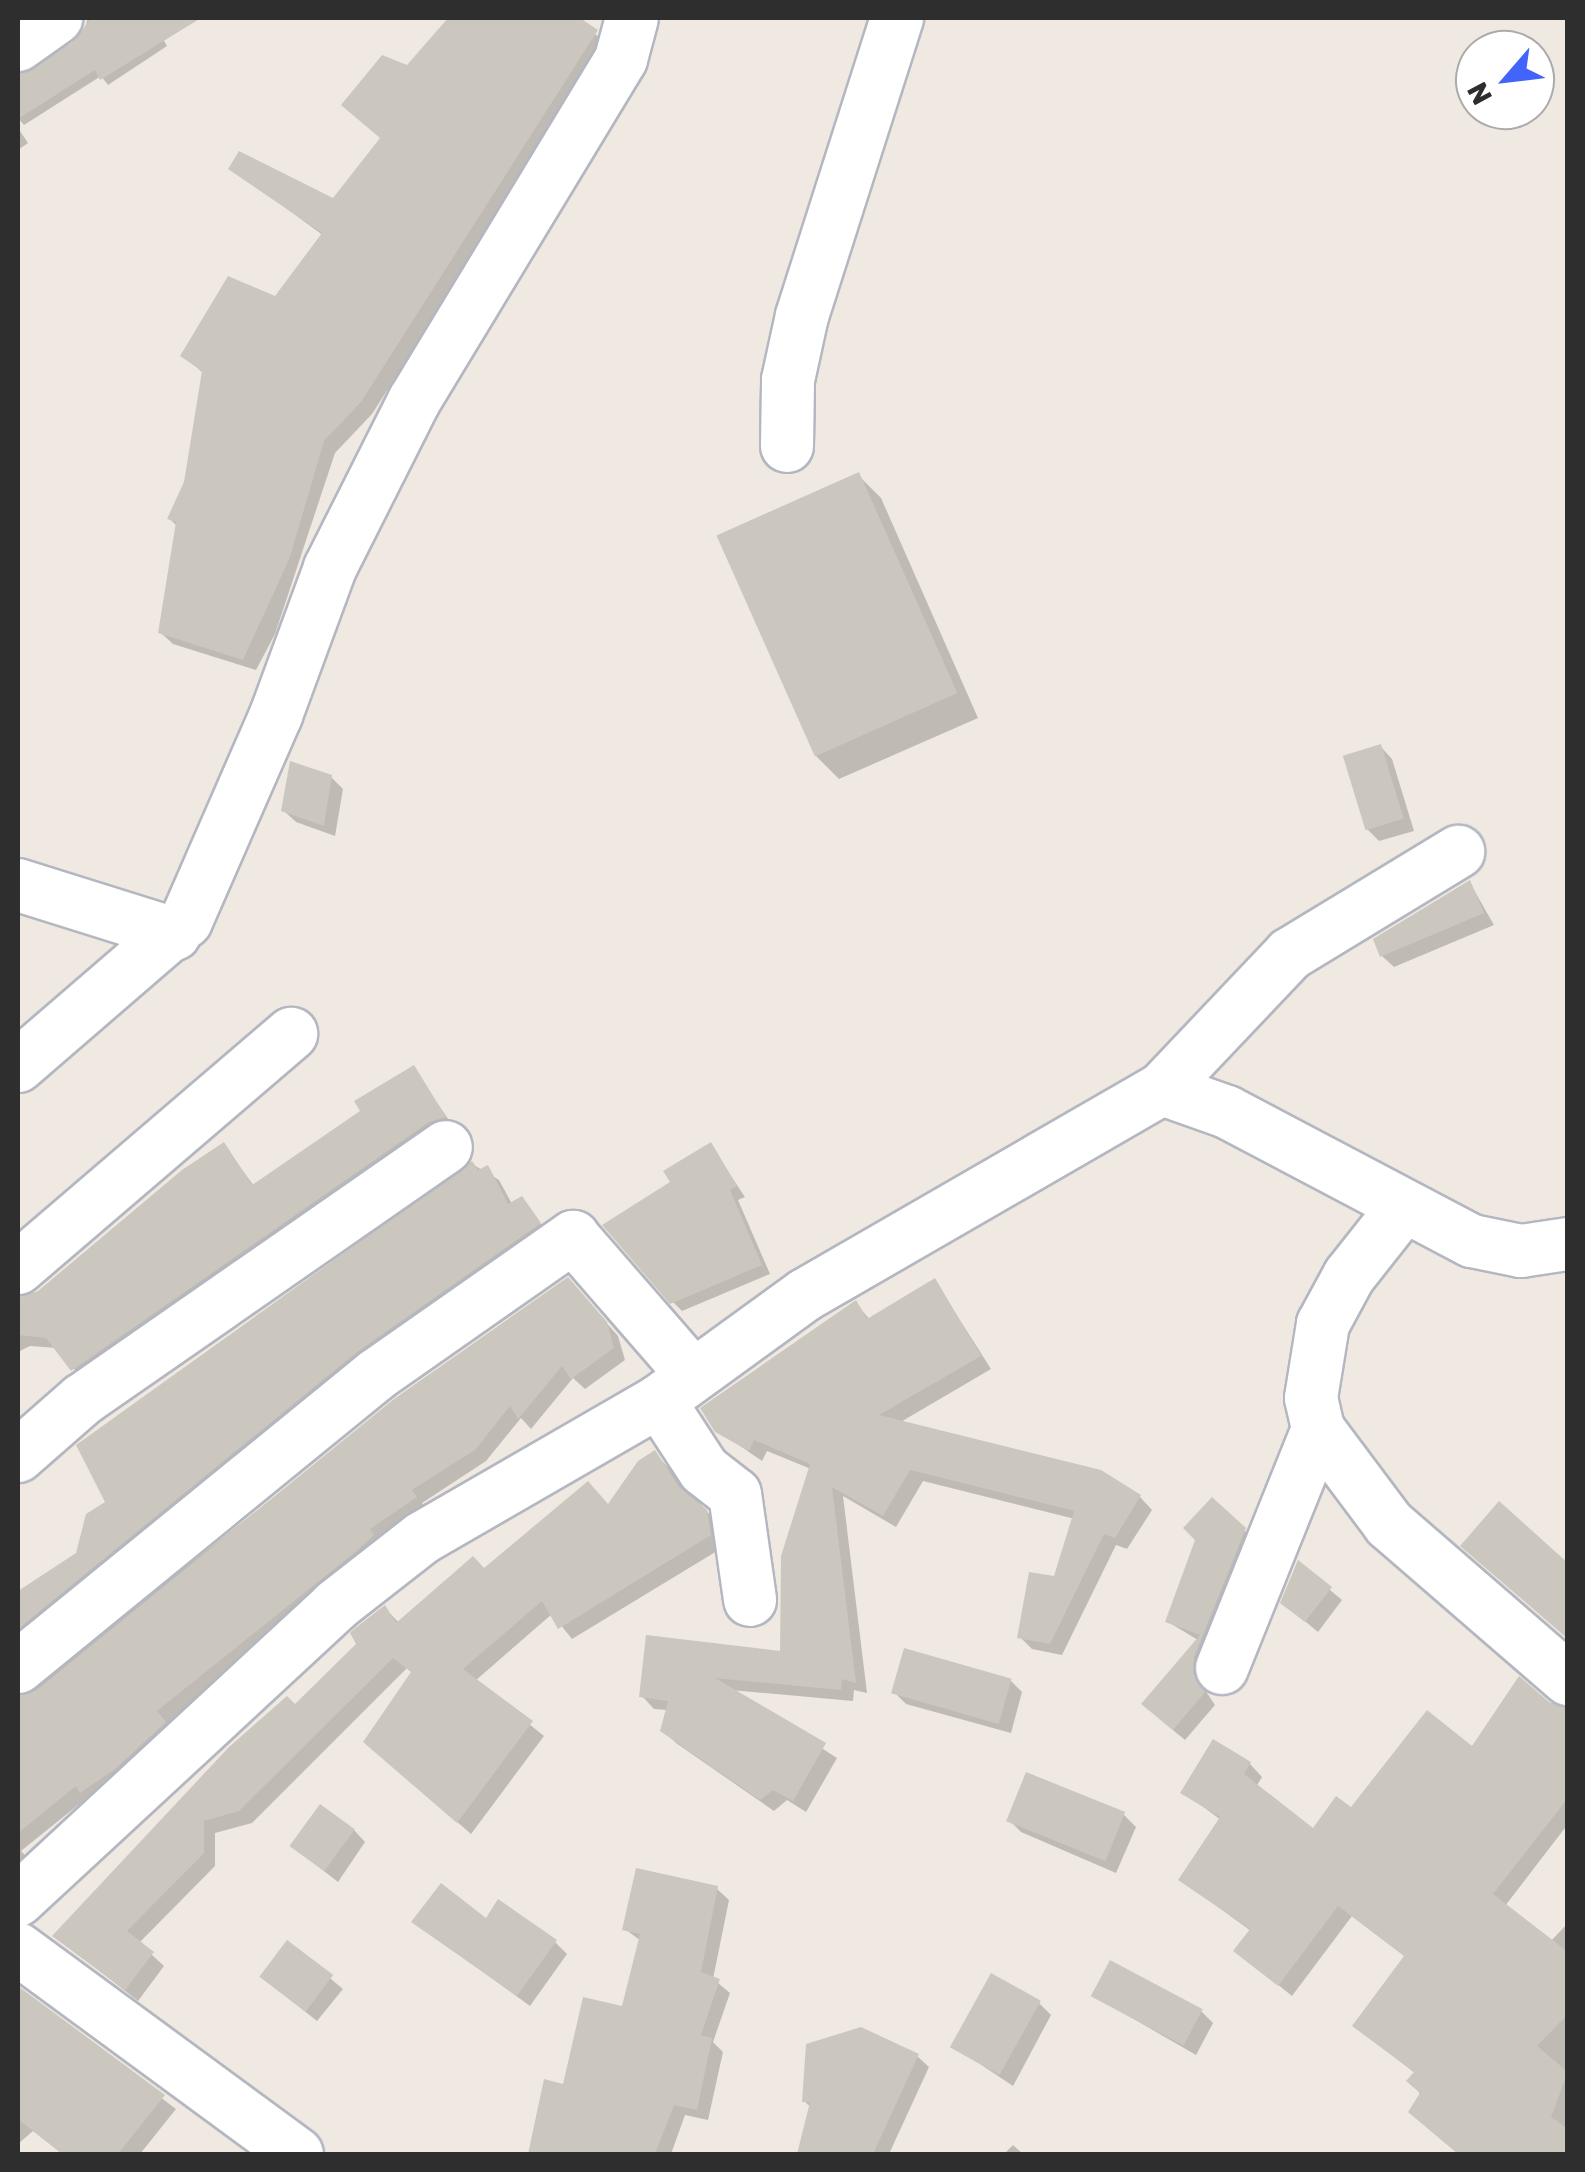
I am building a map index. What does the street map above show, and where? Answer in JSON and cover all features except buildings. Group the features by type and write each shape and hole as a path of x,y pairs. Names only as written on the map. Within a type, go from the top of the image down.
{"street":[{"path":"18,44 56,18"},
{"path":"18,1066 174,934 211,874 330,568 414,401 621,59 632,18"},
{"path":"787,446 788,380 802,316 897,18"},
{"path":"18,1900 335,1606 422,1538 676,1388 804,1294 1162,1090 1290,954 1458,852"},
{"path":"18,885 174,934"},
{"path":"18,1268 291,1034"},
{"path":"1162,1090 1226,1112 1402,1209 1472,1240 1521,1252 1568,1244"},
{"path":"18,1456 82,1400 446,1147"},
{"path":"1402,1209 1349,1276 1323,1324 1311,1398 1318,1429 1390,1524 1568,1679"},
{"path":"18,1668 376,1375 573,1237 676,1388 704,1470 735,1494 750,1600"},
{"path":"1222,1668 1318,1429"},
{"path":"18,1949 296,2154"}]}
